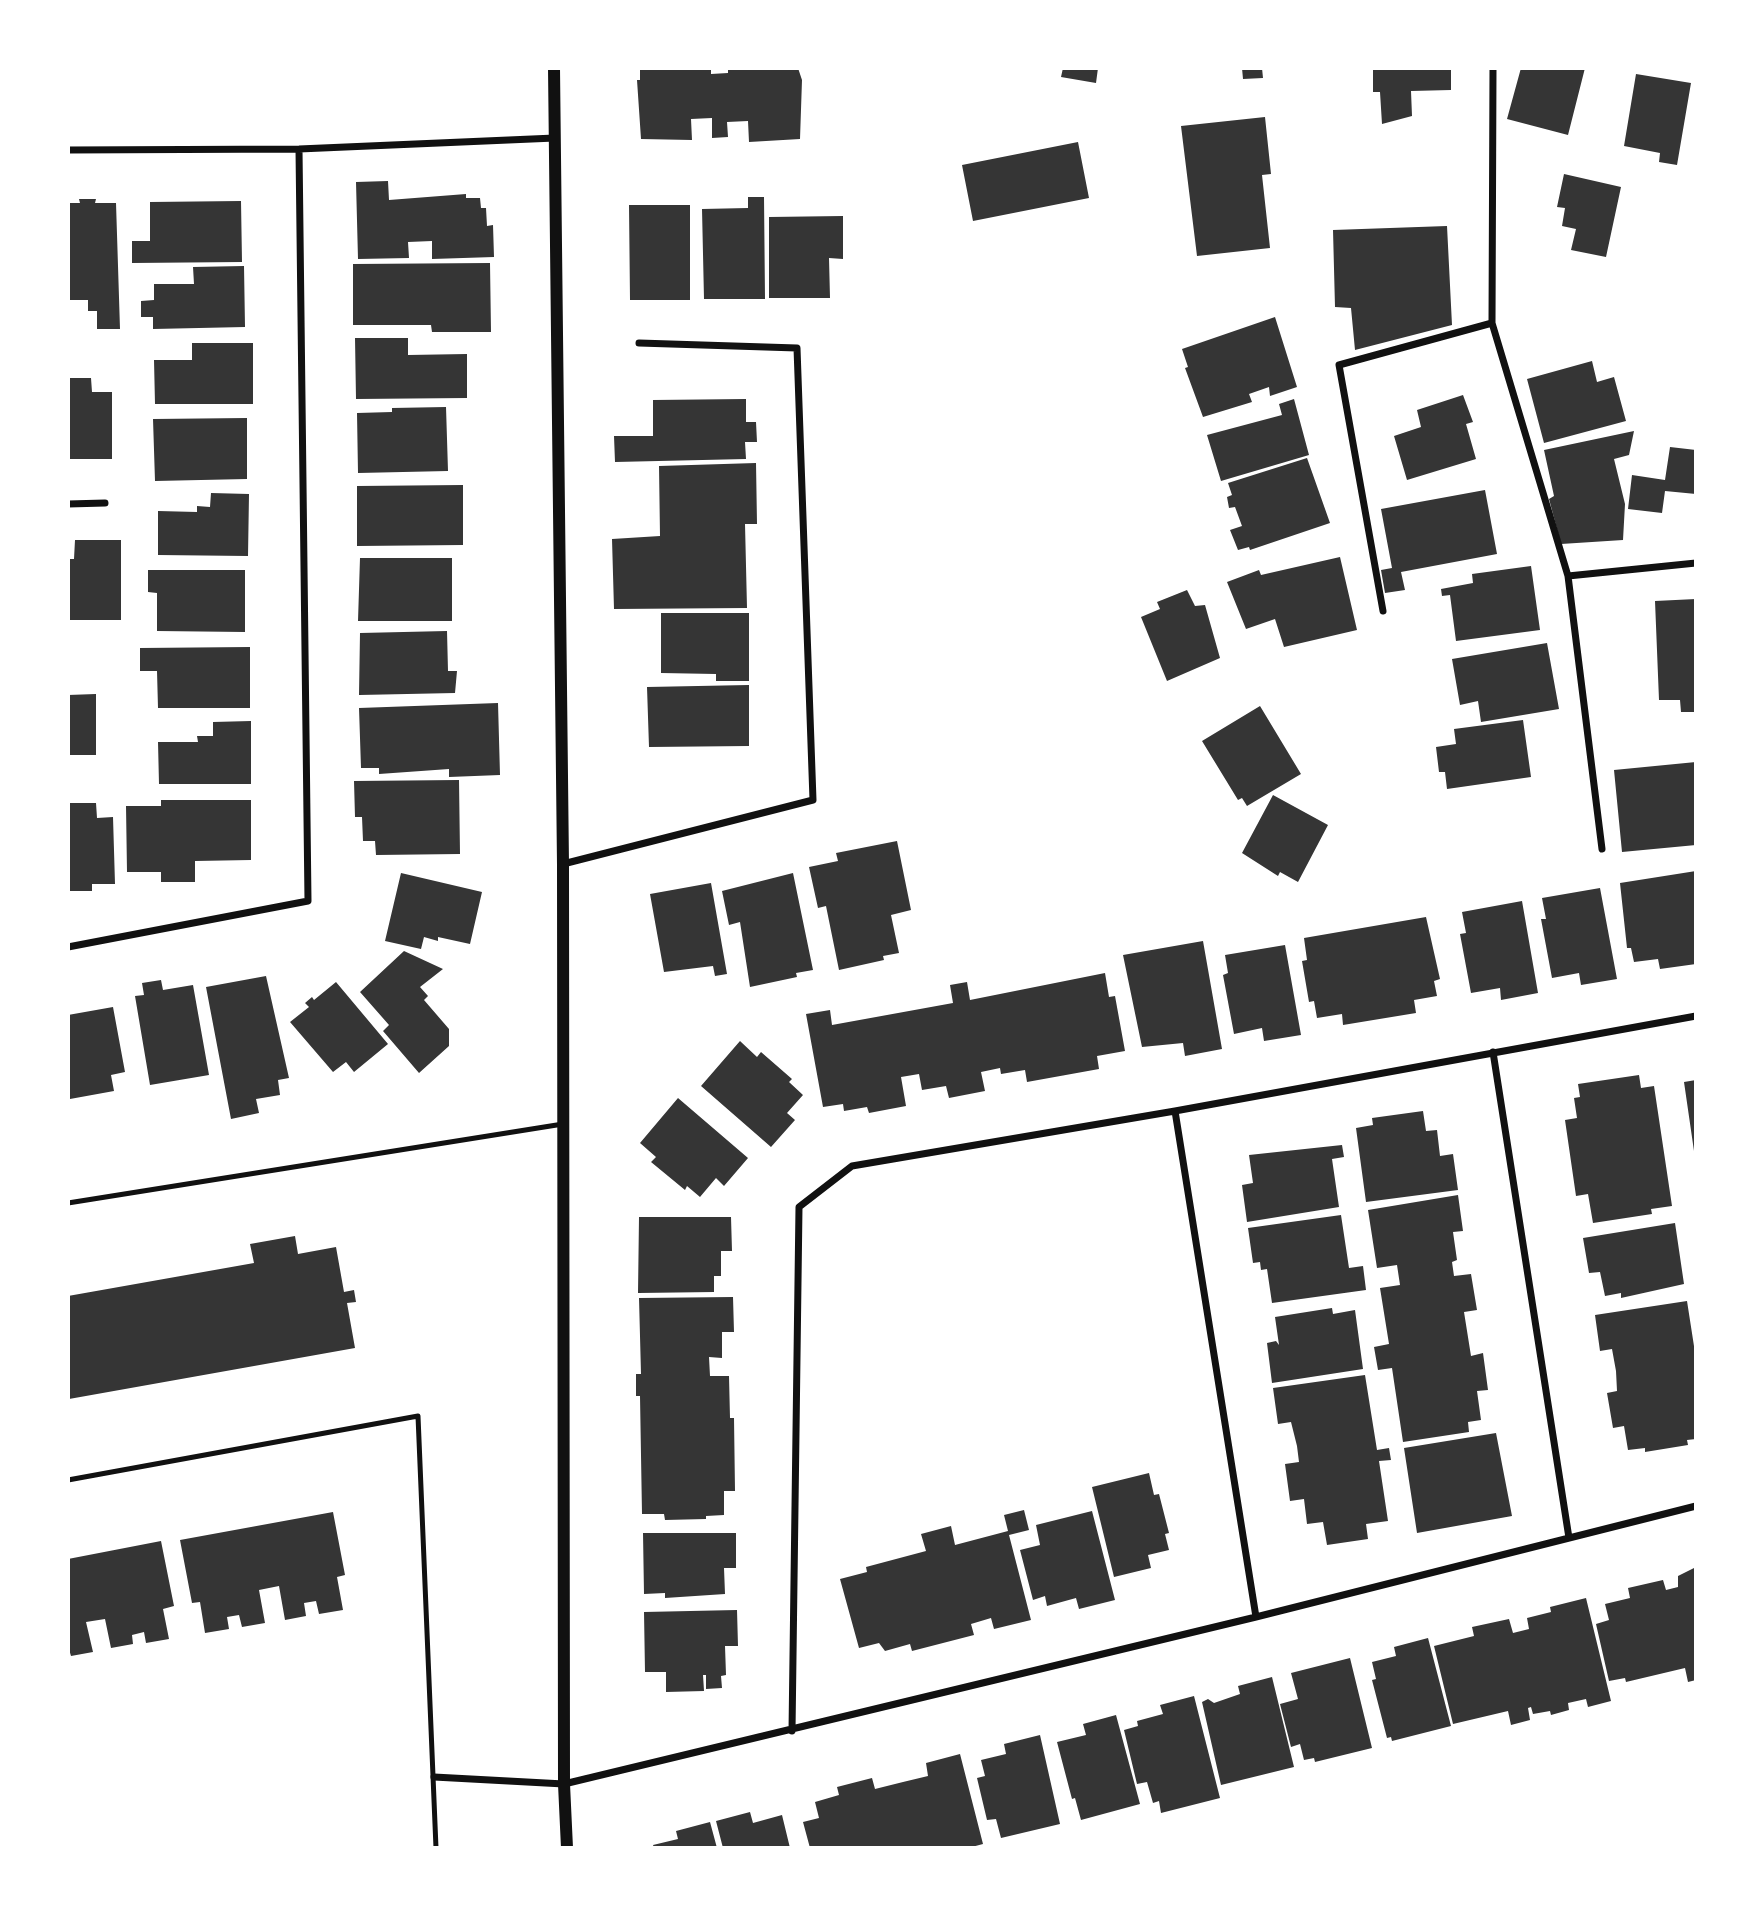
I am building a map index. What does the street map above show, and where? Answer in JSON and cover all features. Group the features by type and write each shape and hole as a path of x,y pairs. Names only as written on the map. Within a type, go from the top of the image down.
{"street":[{"path":"554,68 563,864 564,1784 567,1848"},
{"path":"1493,68 1492,323 1568,576 1602,849"},
{"path":"68,150 299,149 555,138"},
{"path":"68,947 308,901 299,149"},
{"path":"1383,611 1339,365 1492,323"},
{"path":"563,864 813,800 797,348 639,343"},
{"path":"68,504 105,503"},
{"path":"1568,576 1696,563"},
{"path":"792,1731 799,1207 852,1166 1175,1111 1696,1016"},
{"path":"1493,1052 1569,1538"},
{"path":"1175,1111 1256,1618"},
{"path":"434,1777 564,1784 1256,1618 1696,1506"}],"lane":[{"path":"68,1203 563,1124"},
{"path":"68,1480 418,1416 436,1848"}],"building":[{"path":"640,68 711,68 711,74 728,73 728,68 798,68 802,80 800,139 749,142 748,121 727,122 728,137 712,138 712,118 691,119 692,140 641,139 637,80 640,80"},
{"path":"1063,68 1098,68 1096,83 1061,77"},
{"path":"1242,68 1262,68 1263,78 1243,79"},
{"path":"1373,68 1451,68 1451,90 1411,91 1412,116 1382,124 1380,92 1373,92"},
{"path":"1521,68 1585,68 1568,135 1507,119"},
{"path":"1636,74 1691,83 1677,165 1659,162 1660,153 1624,146"},
{"path":"1265,117 1271,174 1262,175 1270,248 1197,256 1181,126"},
{"path":"1078,142 1089,198 973,221 962,165"},
{"path":"1564,174 1621,187 1606,257 1571,250 1576,229 1562,226 1565,208 1557,207"},
{"path":"388,181 389,200 466,194 466,198 480,198 481,208 486,208 487,226 493,225 494,257 432,259 432,241 408,242 409,258 358,259 356,182"},
{"path":"748,197 764,197 765,299 704,299 702,209 748,208"},
{"path":"79,199 96,199 95,203 116,203 120,329 97,329 97,311 88,311 88,300 68,300 68,203 80,203"},
{"path":"241,201 242,262 132,263 132,241 150,241 150,202"},
{"path":"629,205 690,205 690,300 630,300"},
{"path":"843,216 843,259 829,258 830,298 769,298 769,217"},
{"path":"1447,226 1452,325 1355,350 1351,308 1335,307 1333,230"},
{"path":"490,263 491,332 432,332 431,325 353,325 353,264"},
{"path":"244,266 245,327 153,329 153,317 141,317 141,301 154,300 154,284 194,284 193,267"},
{"path":"1275,317 1297,387 1270,396 1269,387 1249,394 1252,402 1203,417 1185,368 1188,367 1182,349"},
{"path":"355,338 408,338 408,355 467,354 467,398 356,399"},
{"path":"192,343 253,343 253,404 155,404 154,360 192,360"},
{"path":"1592,361 1597,382 1614,377 1626,421 1544,443 1527,379"},
{"path":"68,378 91,378 92,392 112,392 112,459 68,459"},
{"path":"1463,395 1473,422 1466,424 1476,459 1407,480 1394,436 1421,427 1417,410"},
{"path":"746,399 746,422 756,422 757,442 745,442 746,459 615,462 614,436 653,436 653,400"},
{"path":"1294,399 1309,455 1221,481 1207,435 1282,415 1279,404"},
{"path":"446,407 448,471 358,473 357,413 392,412 392,408"},
{"path":"247,418 247,479 155,481 153,419"},
{"path":"1634,431 1629,455 1614,459 1625,504 1623,540 1561,544 1549,499 1554,496 1544,450"},
{"path":"1670,447 1696,450 1696,494 1665,491 1662,513 1628,509 1632,475 1665,480"},
{"path":"1307,458 1330,523 1250,550 1249,547 1238,550 1230,530 1242,526 1235,507 1229,508 1227,497 1232,495 1228,483"},
{"path":"756,463 757,524 745,524 747,608 614,609 612,539 660,536 659,466"},
{"path":"463,485 463,545 357,546 357,486"},
{"path":"1485,490 1497,554 1401,572 1405,590 1385,593 1381,570 1392,568 1381,509"},
{"path":"211,493 249,494 248,556 158,555 158,511 197,512 197,506 210,507"},
{"path":"75,540 121,540 121,620 68,620 68,559 74,559"},
{"path":"1340,557 1357,630 1284,647 1275,619 1246,629 1227,582 1259,570 1261,575"},
{"path":"360,558 452,558 452,621 358,621"},
{"path":"1531,566 1540,630 1456,641 1450,595 1442,596 1441,589 1473,583 1472,574"},
{"path":"148,570 245,570 245,632 157,631 157,593 148,592"},
{"path":"1187,590 1195,606 1205,605 1220,658 1167,681 1141,617 1160,609 1157,602"},
{"path":"1696,599 1696,712 1681,712 1680,700 1659,700 1655,601"},
{"path":"661,613 749,613 749,681 716,681 716,674 661,673"},
{"path":"447,631 448,671 457,671 455,693 359,695 360,633"},
{"path":"1547,643 1559,709 1481,722 1478,701 1460,705 1452,659"},
{"path":"250,647 250,708 158,708 157,671 140,671 140,648"},
{"path":"749,685 749,746 649,747 647,687"},
{"path":"96,694 96,755 68,755 68,695"},
{"path":"498,703 500,775 449,777 449,769 379,774 379,768 361,768 359,708"},
{"path":"1260,706 1301,774 1247,806 1242,798 1238,800 1202,741"},
{"path":"1523,720 1531,777 1447,789 1445,772 1439,772 1436,747 1456,744 1454,729"},
{"path":"251,721 251,784 159,784 158,742 198,742 197,736 213,736 213,722"},
{"path":"1696,762 1696,845 1622,852 1614,770"},
{"path":"459,780 460,854 376,855 375,841 363,841 362,817 355,817 354,781"},
{"path":"1273,795 1328,825 1298,882 1280,872 1278,876 1242,853"},
{"path":"161,800 251,800 251,860 195,861 195,882 161,882 161,872 127,872 126,806 161,806"},
{"path":"68,803 96,803 97,818 113,817 115,884 92,884 92,891 68,891"},
{"path":"897,841 911,910 891,915 899,953 883,956 884,960 839,970 826,906 818,908 809,867 838,861 836,853"},
{"path":"1696,871 1696,964 1660,969 1658,959 1634,962 1631,948 1627,948 1620,883"},
{"path":"401,873 482,892 470,944 438,937 438,941 424,937 421,949 385,941"},
{"path":"793,873 813,970 796,973 797,977 750,987 740,922 729,925 722,891"},
{"path":"711,883 727,974 715,976 713,966 664,972 650,894"},
{"path":"1600,888 1617,979 1581,985 1579,973 1552,978 1541,919 1546,919 1542,898"},
{"path":"1522,901 1538,993 1501,1000 1500,988 1471,993 1460,934 1466,933 1462,912"},
{"path":"1426,917 1440,979 1434,981 1437,996 1414,1000 1416,1013 1343,1025 1342,1014 1317,1018 1314,1001 1309,1002 1302,961 1307,960 1304,938"},
{"path":"1203,941 1222,1049 1185,1056 1183,1043 1142,1047 1123,955"},
{"path":"1285,945 1301,1035 1264,1041 1262,1028 1234,1034 1223,975 1228,973 1225,955"},
{"path":"404,951 443,969 420,987 428,996 424,1000 449,1029 449,1046 419,1073 383,1031 389,1025 360,992"},
{"path":"1105,973 1109,997 1115,996 1125,1051 1097,1056 1099,1069 1027,1082 1025,1070 1001,1074 1000,1068 981,1072 985,1091 949,1098 946,1086 922,1090 919,1074 901,1077 906,1106 869,1113 867,1107 844,1111 843,1104 823,1107 806,1014 830,1010 832,1025 953,1003 950,985 967,982 970,1000"},
{"path":"266,976 289,1078 278,1080 280,1095 256,1099 259,1113 231,1119 206,987"},
{"path":"161,980 163,990 193,985 209,1075 150,1085 135,996 144,995 142,983"},
{"path":"336,982 388,1044 354,1072 346,1062 333,1072 290,1022 309,1007 305,1003 312,997 314,1000"},
{"path":"113,1007 125,1072 111,1075 114,1091 70,1099 68,1015"},
{"path":"740,1041 757,1057 761,1052 792,1079 789,1082 803,1095 787,1113 795,1120 771,1147 701,1086"},
{"path":"1639,1075 1641,1088 1654,1086 1672,1206 1651,1209 1652,1214 1593,1223 1588,1194 1576,1196 1565,1120 1577,1118 1574,1098 1580,1097 1578,1084"},
{"path":"1696,1080 1696,1151 1694,1151 1684,1082"},
{"path":"678,1098 748,1158 724,1186 716,1178 700,1197 687,1186 685,1190 651,1162 656,1157 640,1143"},
{"path":"1423,1111 1426,1131 1437,1130 1440,1156 1453,1154 1458,1190 1366,1202 1356,1128 1373,1125 1372,1118"},
{"path":"1342,1145 1344,1157 1332,1159 1339,1207 1247,1222 1242,1185 1253,1183 1249,1155"},
{"path":"1458,1195 1463,1231 1453,1232 1457,1260 1452,1262 1454,1276 1471,1274 1477,1310 1464,1312 1471,1356 1483,1353 1488,1390 1477,1391 1481,1420 1468,1422 1469,1432 1403,1442 1392,1368 1378,1370 1374,1347 1389,1344 1380,1288 1400,1285 1397,1265 1377,1268 1368,1210"},
{"path":"1341,1215 1349,1268 1363,1266 1366,1290 1272,1303 1267,1269 1261,1270 1260,1262 1253,1263 1248,1228"},
{"path":"639,1217 731,1217 732,1251 721,1251 721,1276 714,1276 714,1292 638,1293"},
{"path":"1675,1223 1684,1284 1621,1298 1621,1293 1605,1296 1600,1272 1589,1273 1583,1238"},
{"path":"295,1236 298,1254 336,1247 344,1292 354,1290 356,1302 347,1303 355,1348 69,1399 68,1296 254,1263 250,1244"},
{"path":"733,1297 734,1332 722,1332 722,1358 709,1357 710,1376 729,1376 730,1418 734,1418 735,1491 724,1491 724,1515 706,1516 706,1519 665,1520 664,1514 642,1514 640,1396 636,1396 636,1374 641,1374 639,1298"},
{"path":"1687,1301 1696,1359 1696,1439 1687,1440 1688,1445 1645,1452 1645,1448 1628,1450 1624,1426 1613,1428 1607,1393 1617,1391 1616,1371 1612,1349 1600,1351 1595,1315"},
{"path":"1332,1308 1333,1314 1355,1310 1363,1369 1272,1383 1267,1343 1276,1341 1279,1345 1275,1317"},
{"path":"1365,1375 1377,1450 1389,1448 1391,1460 1379,1461 1388,1521 1366,1524 1368,1539 1327,1545 1323,1522 1307,1524 1304,1499 1290,1501 1285,1464 1299,1462 1297,1446 1291,1422 1278,1424 1273,1388"},
{"path":"1496,1433 1512,1516 1417,1533 1404,1448"},
{"path":"1149,1473 1154,1495 1159,1494 1169,1533 1165,1534 1169,1550 1148,1555 1151,1568 1114,1577 1092,1487"},
{"path":"1024,1510 1029,1530 1009,1535 1031,1620 994,1629 991,1618 971,1624 974,1635 912,1651 910,1644 885,1651 879,1643 859,1648 840,1579 867,1572 866,1567 926,1551 921,1534 951,1526 955,1545 1008,1531 1004,1515"},
{"path":"1092,1511 1115,1600 1079,1609 1076,1598 1047,1606 1045,1596 1033,1600 1020,1550 1040,1545 1036,1525"},
{"path":"333,1512 345,1575 337,1577 343,1610 319,1614 316,1601 304,1603 306,1616 285,1620 279,1586 259,1590 265,1623 242,1627 239,1615 227,1617 229,1629 205,1633 200,1602 192,1603 180,1540"},
{"path":"643,1533 736,1533 736,1568 724,1568 725,1594 665,1598 665,1593 644,1594"},
{"path":"161,1541 174,1606 163,1609 169,1639 146,1643 144,1632 132,1635 133,1644 111,1648 105,1619 86,1622 93,1652 71,1656 68,1646 68,1559"},
{"path":"1696,1567 1696,1680 1688,1682 1685,1668 1626,1682 1625,1678 1609,1681 1596,1624 1609,1620 1605,1604 1630,1598 1628,1588 1663,1580 1666,1590 1678,1587 1678,1576"},
{"path":"1586,1598 1611,1701 1588,1707 1586,1699 1568,1703 1569,1710 1551,1715 1550,1711 1533,1714 1531,1707 1528,1708 1530,1720 1511,1725 1508,1711 1453,1724 1434,1646 1474,1636 1472,1627 1509,1619 1513,1633 1529,1629 1527,1618 1551,1612 1550,1607"},
{"path":"737,1610 738,1646 725,1646 726,1675 721,1676 722,1688 706,1689 706,1675 703,1675 704,1691 666,1692 666,1672 645,1672 644,1612"},
{"path":"1428,1638 1451,1726 1392,1741 1391,1737 1387,1738 1372,1680 1376,1679 1372,1662 1396,1656 1394,1647"},
{"path":"1350,1658 1372,1748 1315,1762 1314,1758 1304,1760 1300,1744 1291,1747 1280,1704 1298,1699 1291,1673"},
{"path":"1272,1677 1294,1767 1221,1785 1202,1702 1208,1699 1214,1703 1240,1694 1238,1686"},
{"path":"1194,1696 1220,1798 1161,1813 1159,1801 1153,1803 1147,1782 1137,1784 1124,1730 1138,1726 1137,1721 1163,1714 1160,1705"},
{"path":"1116,1715 1140,1804 1081,1820 1075,1798 1072,1799 1057,1742 1086,1735 1083,1724"},
{"path":"1040,1735 1060,1824 1001,1838 996,1819 987,1820 977,1778 985,1776 981,1760 1006,1754 1004,1744"},
{"path":"960,1754 983,1844 968,1848 810,1848 803,1822 819,1818 815,1802 839,1795 837,1787 872,1778 875,1789 928,1776 926,1763"},
{"path":"750,1812 753,1823 782,1815 790,1848 723,1848 716,1821"},
{"path":"710,1822 717,1848 654,1848 653,1845 678,1839 676,1831"}]}
